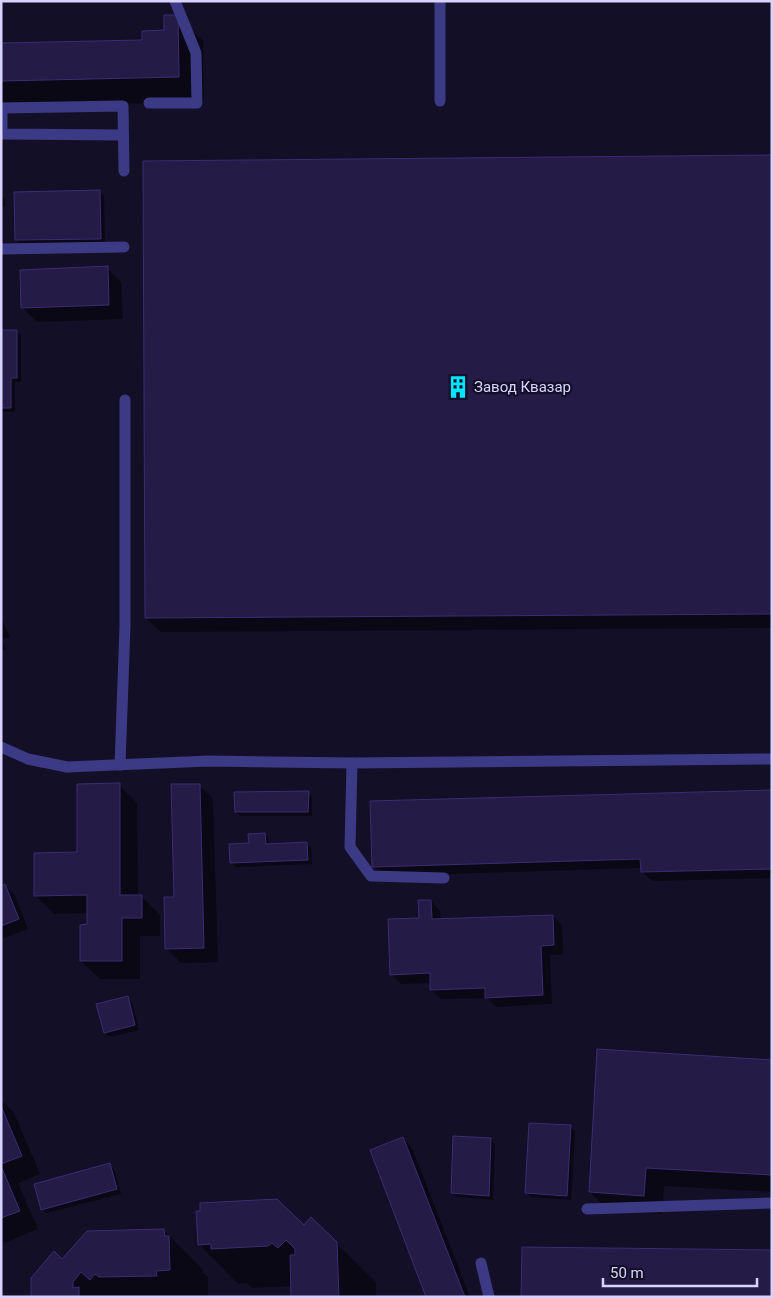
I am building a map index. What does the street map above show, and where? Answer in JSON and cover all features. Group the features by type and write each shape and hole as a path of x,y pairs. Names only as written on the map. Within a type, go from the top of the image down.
{"lane":[{"path":"149,103 197,103 196,53 175,1"},
{"path":"440,1 440,101"},
{"path":"123,135 2,134 2,108 123,106 124,171"},
{"path":"1,249 124,247"},
{"path":"120,765 124,626 124,400"},
{"path":"1,747 28,759 67,767 209,762 352,763 772,759"},
{"path":"352,763 350,847 371,876 444,878"},
{"path":"587,1209 772,1203"},
{"path":"481,1263 489,1297"}],"building":[{"path":"164,15 178,15 179,77 1,81 1,43 142,40 142,31 164,30"},
{"name":"Завод Квазар","path":"772,155 772,614 145,618 143,161"},
{"path":"100,190 101,239 15,240 14,192"},
{"path":"108,266 109,305 21,308 20,270"},
{"path":"1,330 17,330 17,378 11,378 11,408 1,408"},
{"path":"120,783 120,895 142,895 142,918 122,918 122,961 80,961 80,925 87,924 87,895 34,896 34,853 77,852 77,784"},
{"path":"171,784 200,784 204,948 165,949 164,897 174,897"},
{"path":"772,790 772,869 641,872 640,859 372,867 370,801"},
{"path":"309,791 308,812 235,812 234,792"},
{"path":"265,833 266,844 307,842 308,860 230,863 229,844 249,843 248,834"},
{"path":"5,884 19,919 1,926 1,886"},
{"path":"418,900 431,900 432,919 553,915 554,945 541,946 543,995 485,998 485,988 430,990 430,973 390,975 388,919 419,918"},
{"path":"128,996 135,1025 104,1033 96,1004"},
{"path":"597,1049 772,1060 772,1175 646,1168 644,1196 589,1192"},
{"path":"1,1106 22,1156 1,1164"},
{"path":"529,1123 571,1125 567,1196 525,1193"},
{"path":"453,1136 491,1138 489,1196 451,1193"},
{"path":"403,1137 465,1297 426,1297 370,1150"},
{"path":"110,1163 117,1189 41,1210 34,1184"},
{"path":"1,1166 20,1211 1,1218"},
{"path":"277,1199 304,1225 311,1217 337,1242 339,1297 291,1297 290,1255 295,1255 295,1249 286,1240 278,1248 272,1243 268,1246 211,1249 211,1244 198,1245 196,1211 200,1211 200,1203"},
{"path":"164,1229 165,1236 169,1236 170,1270 156,1271 157,1276 99,1277 95,1274 90,1280 81,1272 73,1282 73,1288 79,1287 79,1297 31,1297 31,1278 54,1251 62,1259 87,1231"},
{"path":"522,1247 772,1250 772,1297 521,1297"}],"place":[{"name":"Завод Квазар","path":"458,387"}]}
